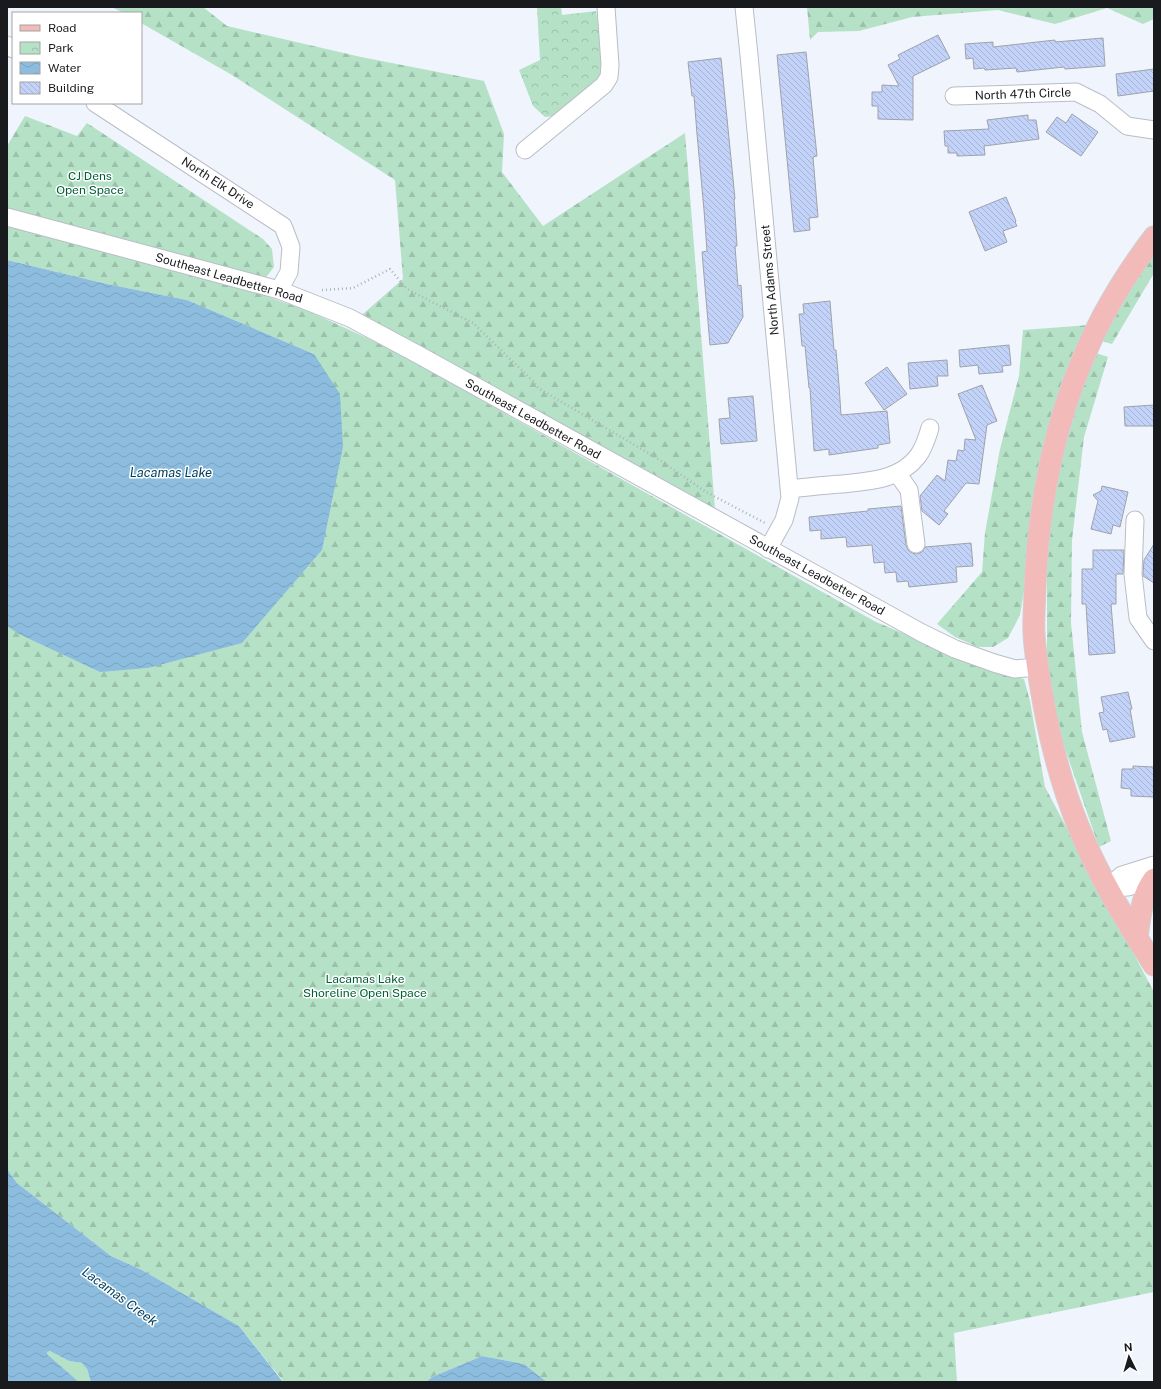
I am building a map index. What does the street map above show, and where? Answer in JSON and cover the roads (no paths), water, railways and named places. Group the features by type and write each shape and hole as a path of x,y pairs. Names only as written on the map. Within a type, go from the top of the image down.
{"main road":[{"path":"1154,237 1117,291 1092,337 1072,389 1056,438 1046,480 1038,536 1034,633 1037,667 1052,750 1063,786 1092,860 1107,888 1154,965"},
{"path":"1137,938 1144,897 1154,879"}],"street":[{"path":"525,150 604,85 609,77 610,65 606,7"},
{"name":"North Adams Street","path":"744,7 790,489 789,505 768,549"},
{"name":"North 47th Circle","path":"954,96 1076,92 1100,104 1127,126 1154,130"},
{"name":"North Elk Drive","path":"97,104 283,226 291,247 289,272 279,290"},
{"name":"Southeast Leadbetter Road","path":"7,217 279,290 350,318 910,627 971,656 1015,668 1037,667"},
{"path":"790,489 875,480 897,473 911,464 918,457 930,428"},
{"path":"897,473 909,490 916,544"},
{"path":"1135,520 1133,574 1138,618 1154,641"},
{"path":"1107,888 1122,875 1154,865"},
{"path":"1107,888 1128,887 1154,879"}],"water":[{"name":"Lacamas Lake","path":"7,260 107,284 187,300 314,354 340,394 343,447 322,550 242,643 148,668 100,672 19,634 7,626"},
{"name":"Lacamas Creek","path":"7,1169 17,1183 111,1256 142,1270 239,1326 283,1382 91,1382 87,1369 82,1363 69,1361 50,1351 47,1352 47,1354 79,1382 7,1382"},
{"path":"482,1356 524,1364 547,1382 426,1382 432,1377"}],"park label":[{"name":"CJ Dens Open Space","path":"90,183"},
{"name":"Lacamas Lake Shoreline Open Space","path":"365,986"}]}
